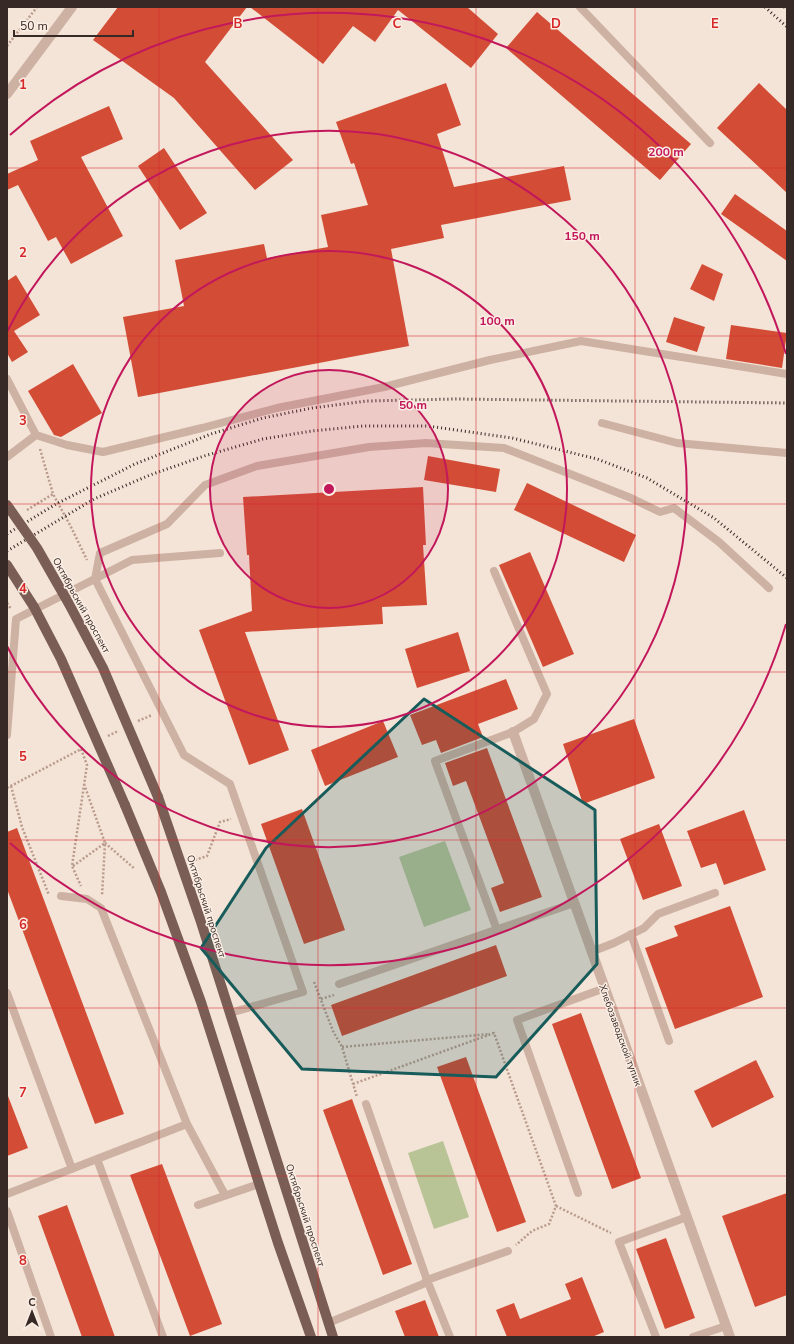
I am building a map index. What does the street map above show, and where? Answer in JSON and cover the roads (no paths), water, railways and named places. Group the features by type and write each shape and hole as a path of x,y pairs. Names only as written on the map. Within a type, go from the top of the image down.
{"main road":[{"name":"Октябрьский проспект","path":"7,505 37,548 100,662 158,797 200,919 333,1337"},
{"path":"7,565 34,608 61,659 125,805 161,892 201,1002 259,1184 311,1337"}],"street":[{"path":"7,94 72,7"},
{"name":"Хлебозаводской тупик","path":"513,732 730,1337"}],"lane":[{"path":"580,7 710,143"},
{"path":"7,380 36,435 67,445 103,452 277,408 384,387 490,360 581,341 787,374"},
{"path":"602,423 677,443 787,453"},
{"path":"7,457 36,435"},
{"path":"230,1014 303,992 230,784 184,755 95,578 100,553 167,524 206,485 257,466 369,448 426,443 504,448 631,498 660,512 674,508 719,542 769,588"},
{"path":"7,734 16,619 132,560 220,552"},
{"path":"494,571 547,694 534,719 513,732 435,761 497,930"},
{"path":"591,952 614,943 644,928 658,914 715,893"},
{"path":"61,896 87,899 101,908 187,1124 225,1195"},
{"path":"339,984 574,903"},
{"path":"631,934 669,1041"},
{"path":"578,1193 517,1020 604,988"},
{"path":"7,993 72,1169"},
{"path":"366,1104 427,1280 450,1337"},
{"path":"7,1194 187,1124"},
{"path":"97,1159 163,1337"},
{"path":"198,1204 259,1184"},
{"path":"7,1211 51,1337"},
{"path":"656,1337 619,1242 687,1217"},
{"path":"328,1323 423,1284 427,1280 508,1252"},
{"path":"693,1337 726,1326"}],"railway":[{"path":"765,7 787,27"},
{"path":"7,534 56,504 135,464 211,434 263,418 312,408 367,401 456,399 787,403"},
{"path":"7,551 94,499 150,475 204,456 263,439 312,431 363,426 428,426 512,438 597,459 647,478 714,518 787,578"}]}
